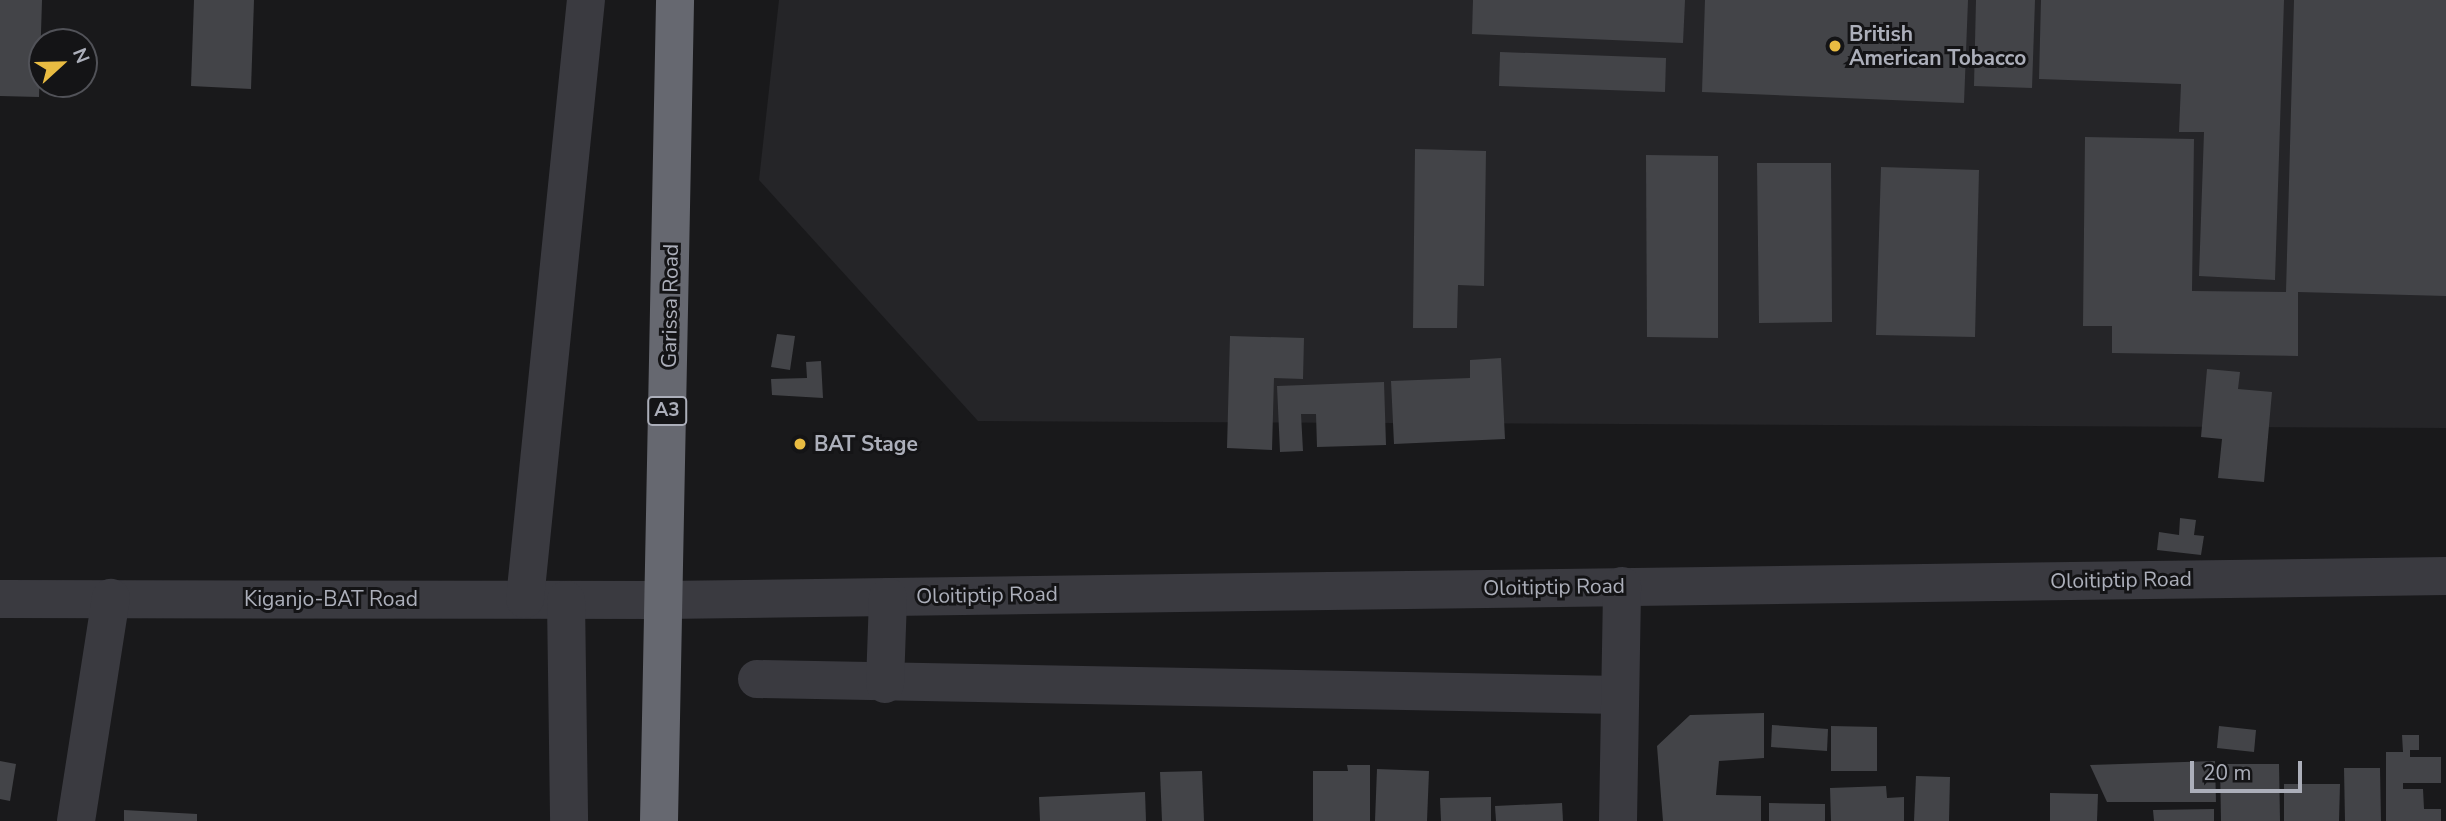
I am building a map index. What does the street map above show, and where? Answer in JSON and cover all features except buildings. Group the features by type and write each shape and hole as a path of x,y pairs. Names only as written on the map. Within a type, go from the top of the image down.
{"highway":[{"name":"Garissa Road","path":"659,821 675,0"}],"street":[{"path":"525,599 586,0"},
{"name":"Oloitiptip Road","path":"663,600 2446,576"},
{"path":"1618,821 1622,586"},
{"path":"885,684 888,597"},
{"path":"76,821 111,598"},
{"name":"Kiganjo-BAT Road","path":"0,599 663,600"},
{"path":"566,600 569,821"},
{"path":"757,679 885,684 1619,695"}],"shaded area":[{"name":"British American Tobacco","path":"779,0 2446,0 2446,428 978,421 759,180"}],"place":[{"name":"British American Tobacco","path":"1835,46"},
{"name":"BAT Stage","path":"800,444"}]}
